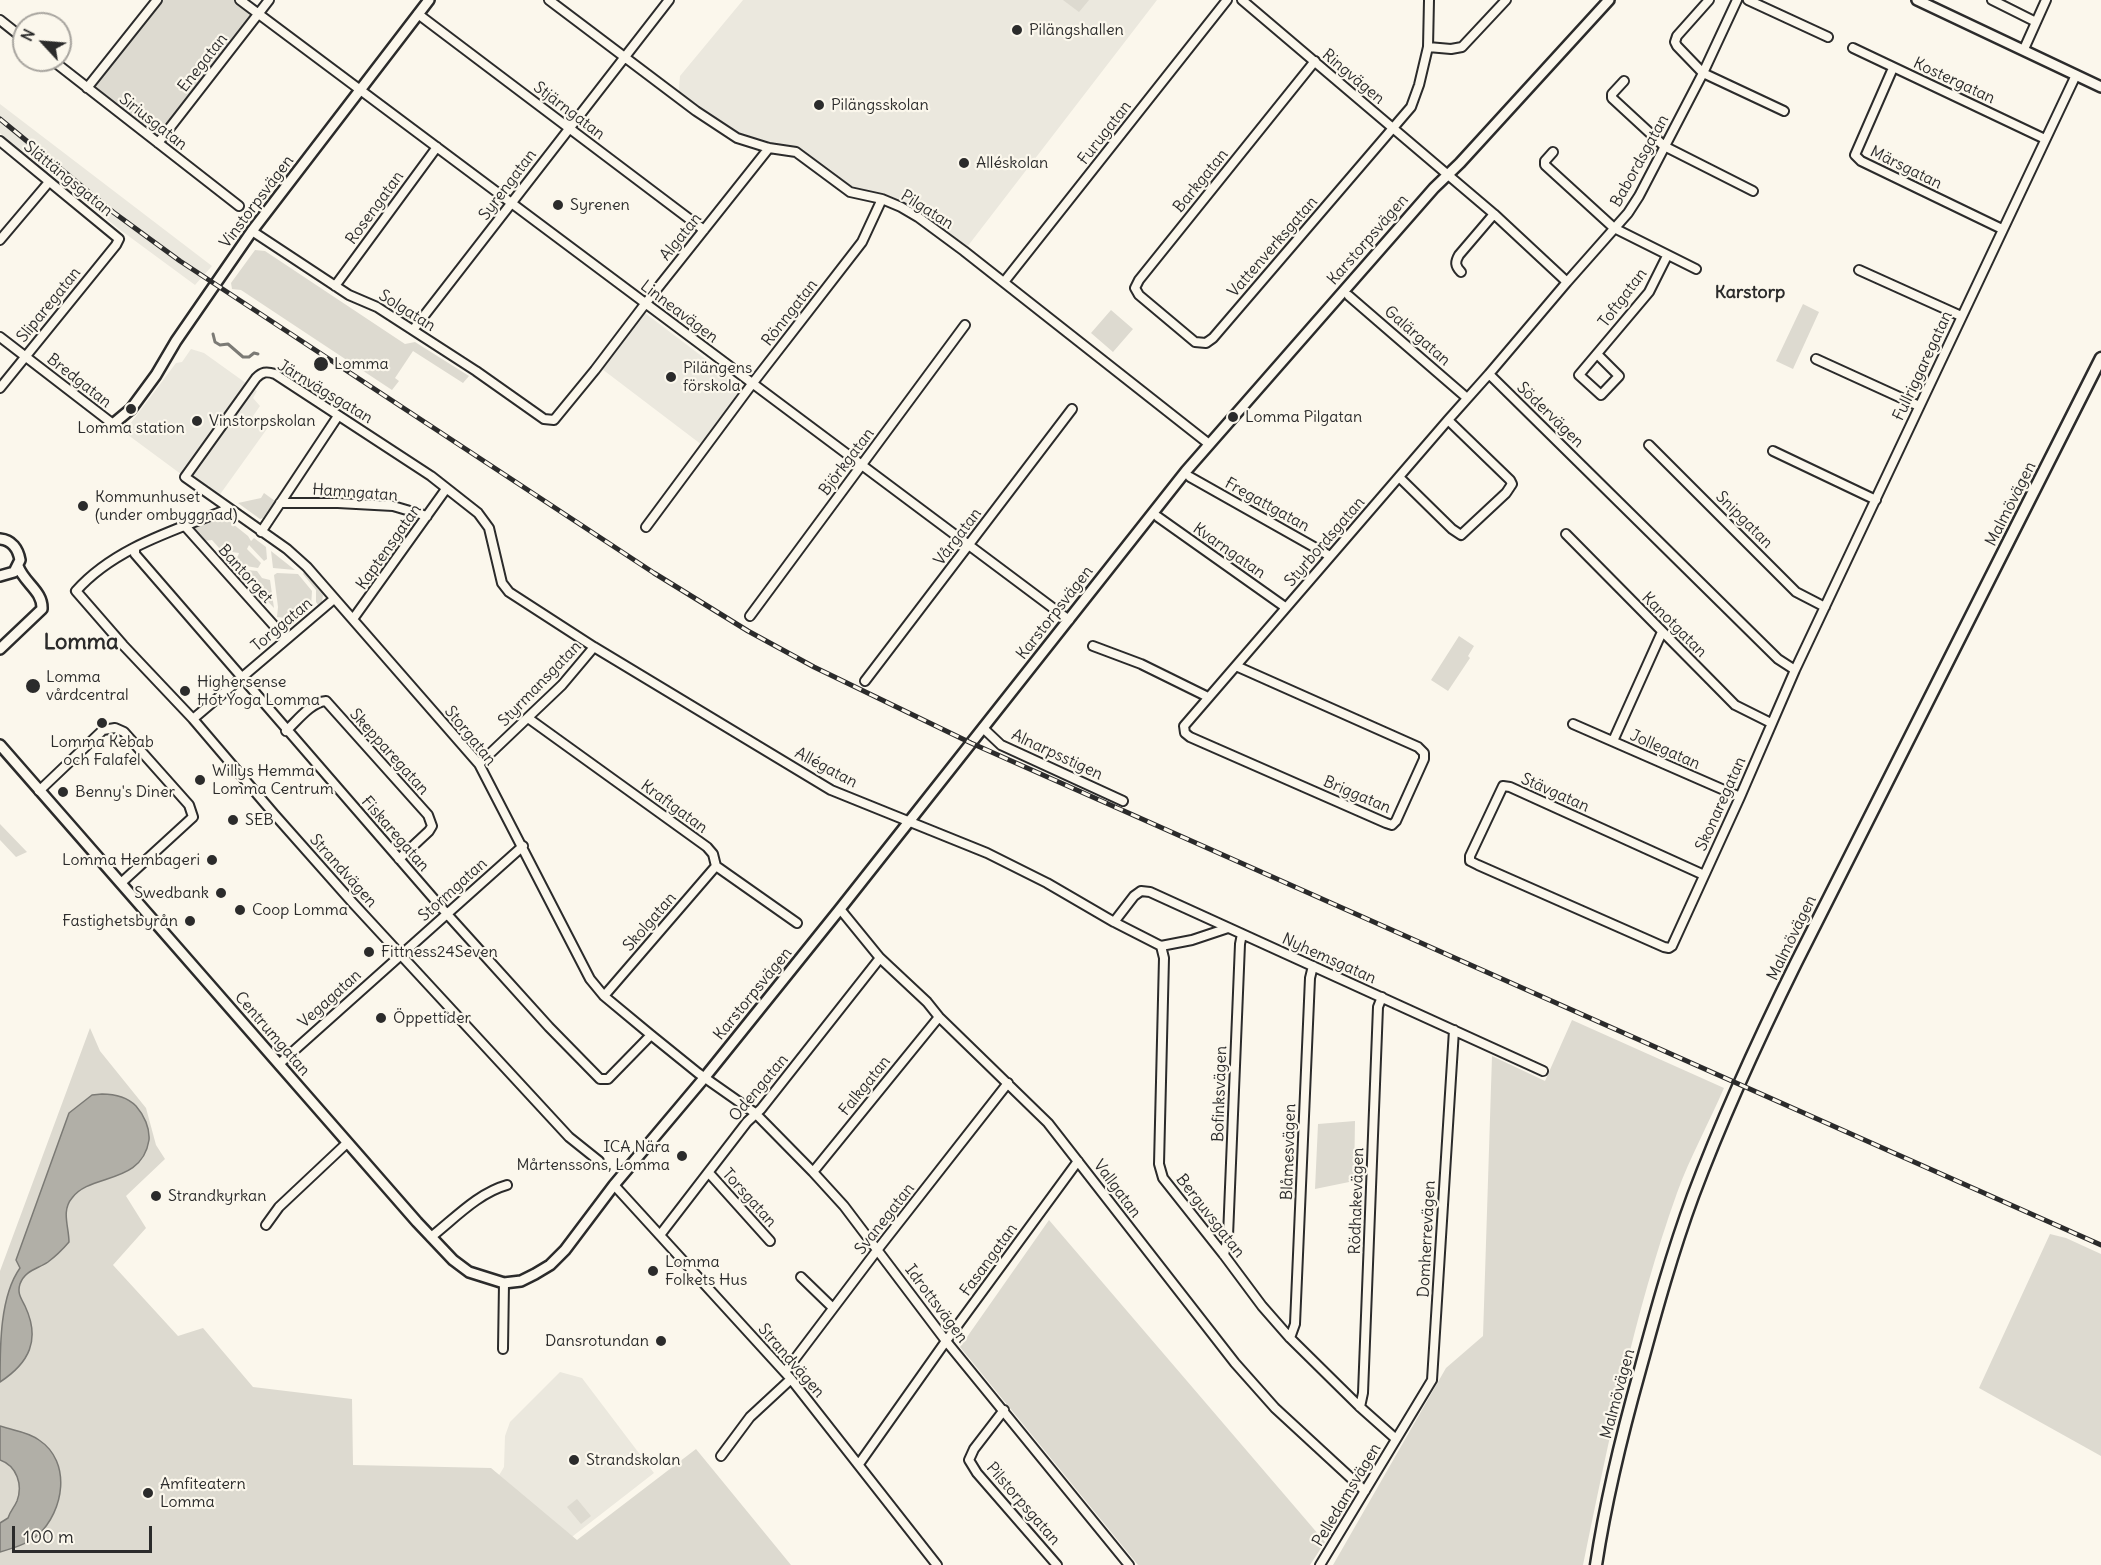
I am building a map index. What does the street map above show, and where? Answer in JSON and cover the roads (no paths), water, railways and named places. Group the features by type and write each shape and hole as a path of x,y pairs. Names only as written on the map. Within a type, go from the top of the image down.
{"main road":[{"name":"Malmövägen","path":"1596,1565 1624,1428 1664,1283 1693,1197 1723,1119 1796,963 2101,358"}],"street":[{"path":"87,88 157,0"},
{"name":"Linneavägen","path":"240,0 1069,620"},
{"name":"Enegatan","path":"158,143 270,0"},
{"name":"Vinstorpsvägen","path":"113,424 130,409 156,375 176,341 252,231 429,0"},
{"name":"Pilgatan","path":"549,0 727,132 743,141 796,152 850,192 882,199 918,217 1209,444"},
{"name":"Syrengatan","path":"413,330 669,0"},
{"name":"Furugatan","path":"1004,282 1227,0"},
{"name":"Ringvägen","path":"1242,0 1447,174"},
{"path":"1393,128 1411,107 1419,85 1428,47 1429,0"},
{"path":"1428,47 1451,49 1462,47 1506,0"},
{"name":"Karstorpsvägen","path":"504,1283 521,1281 550,1265 565,1250 614,1185 705,1077 840,909 1132,537 1209,444 1447,174 1609,0"},
{"path":"1709,0 1677,36 1675,42 1703,73 1784,111"},
{"name":"Babordsgatan","path":"1567,282 1634,204 1703,73 1737,0"},
{"path":"1748,0 1828,37"},
{"path":"1917,0 2101,87"},
{"path":"1992,0 2036,22"},
{"path":"2024,49 2046,0"},
{"name":"Stjärngatan","path":"418,14 704,230"},
{"path":"0,20 12,30"},
{"name":"Kostergatan","path":"1852,48 2045,139"},
{"name":"Barkgatan","path":"1164,315 1139,295 1135,288 1139,280 1315,61"},
{"name":"Märsgatan","path":"1893,68 1855,155 1861,161 2002,229"},
{"name":"Siriusgatan","path":"67,72 239,206"},
{"name":"Fullriggaregatan","path":"1795,670 2076,75"},
{"path":"1624,81 1612,94 1612,98 1664,146 1753,190"},
{"name":"Vattenverksgatan","path":"1164,315 1195,342 1206,343 1213,338 1393,128"},
{"name":"Slättängsgatan","path":"0,141 119,238"},
{"name":"Rosengatan","path":"335,286 437,147"},
{"name":"Algatan","path":"544,419 554,420 596,370 645,304 769,148"},
{"path":"1552,152 1545,161 1545,165 1614,228 1696,269"},
{"path":"1447,174 1567,282 1489,374"},
{"path":"0,240 49,182"},
{"name":"Rönngatan","path":"646,526 862,242 882,199"},
{"path":"1461,272 1456,268 1455,262 1494,214"},
{"name":"Solgatan","path":"252,231 349,295 377,307 413,330 544,419"},
{"name":"Sliparegatan","path":"0,388 116,245 119,238"},
{"name":"Toftgatan","path":"1597,354 1619,376 1601,395 1579,375 1649,292 1667,256"},
{"path":"1859,270 1961,316"},
{"name":"Galärgatan","path":"1349,296 1467,398"},
{"name":"Björkgatan","path":"750,616 965,325"},
{"name":"Bredgatan","path":"0,338 113,424"},
{"path":"1816,359 1919,406"},
{"name":"Järnvägsgatan","path":"185,477 256,378 268,372 275,374 405,458 478,513"},
{"name":"Styrbordsgatan","path":"1184,729 1186,722 1489,374"},
{"name":"Södervägen","path":"1489,374 1778,659 1795,670"},
{"name":"Vårgatan","path":"865,681 1072,409"},
{"path":"261,532 338,416"},
{"path":"1399,477 1461,535 1510,489 1512,484 1510,480 1448,420"},
{"name":"Snipgatan","path":"1648,445 1796,592 1825,607"},
{"path":"1773,451 1876,500"},
{"name":"Storgatan","path":"185,477 287,549 307,567 479,764 590,979 604,996 705,1077"},
{"name":"Fregattgatan","path":"1190,477 1330,556"},
{"name":"Kaptensgatan","path":"353,619 446,489"},
{"name":"Hamngatan","path":"280,503 393,506 427,516"},
{"path":"135,548 137,545 228,509"},
{"name":"Allégatan","path":"478,513 489,528 502,584 509,592 594,646 831,790 987,853 1047,883 1161,946"},
{"name":"Kvarngatan","path":"1158,517 1285,607"},
{"name":"Bantorget","path":"185,526 286,639"},
{"name":"Kanotgatan","path":"1566,534 1735,705 1771,723"},
{"path":"0,539 16,548 20,560 14,572 4,576"},
{"name":"Strandvägen","path":"135,548 84,581 76,591 193,719 274,814 401,955 569,1137 599,1161"},
{"name":"Fiskaregatan","path":"135,548 135,554 286,731 447,914 549,1027 600,1079 608,1079 651,1035"},
{"path":"0,649 42,609 41,596 21,576 18,566"},
{"path":"4,576 28,585"},
{"name":"Torggatan","path":"193,719 334,598"},
{"name":"Jollegatan","path":"1613,741 1662,632"},
{"name":"Styrmansgatan","path":"479,764 562,685 594,646"},
{"path":"1093,646 1141,664 1208,697"},
{"name":"Briggatan","path":"1184,729 1190,737 1386,823 1392,825 1396,821 1424,759 1424,753 1418,747 1236,666"},
{"name":"Skonaregatan","path":"1669,948 1740,797 1795,670"},
{"name":"Skepparegatan","path":"286,731 312,707 321,701 326,701 428,816 432,826 429,831 399,859"},
{"name":"Kraftgatan","path":"528,718 707,847 713,854 716,867 797,923"},
{"name":"Jollegatan","path":"1573,724 1740,797"},
{"path":"39,791 103,730 115,728 124,732 189,805 194,817 121,883"},
{"name":"Alnarpsstigen","path":"983,728 1001,745 1123,801"},
{"name":"Centrumgatan","path":"0,745 431,1237 453,1260 469,1272 504,1283"},
{"name":"Stävgatan","path":"1669,948 1470,861 1470,856 1500,791 1503,786 1510,787 1704,876"},
{"name":"Stormgatan","path":"401,955 523,846"},
{"name":"Skolgatan","path":"604,996 716,867"},
{"name":"Nyhemsgatan","path":"1114,922 1134,896 1141,891 1150,892 1543,1071"},
{"name":"Vallgatan","path":"840,909 880,958 1048,1123 1235,1363 1275,1408 1365,1491"},
{"path":"1161,946 1192,940 1228,928"},
{"name":"Bofinksvägen","path":"1224,1255 1228,1236 1242,934"},
{"name":"Berguvsgatan","path":"1161,946 1164,958 1159,1164 1163,1178 1262,1306 1290,1338 1396,1439"},
{"name":"Vegagatan","path":"279,1064 401,955"},
{"name":"Odengatan","path":"660,1235 880,958"},
{"name":"Blåmesvägen","path":"1290,1338 1295,1324 1310,978 1313,966"},
{"name":"Rödhakevägen","path":"1360,1407 1363,1382 1378,1007 1382,997"},
{"name":"Falkgatan","path":"813,1172 939,1017"},
{"name":"Domherrevägen","path":"1396,1439 1432,1380 1454,1030"},
{"name":"Idrottsvägen","path":"705,1077 755,1113 844,1206 946,1341 1129,1565"},
{"name":"Svanegatan","path":"785,1372 832,1308 1008,1083"},
{"path":"266,1225 279,1207 347,1143"},
{"name":"Fasangatan","path":"859,1464 1078,1161"},
{"name":"Torsgatan","path":"709,1173 770,1241"},
{"path":"431,1237 484,1196 507,1185"},
{"name":"Strandvägen","path":"614,1185 791,1379 938,1565"},
{"path":"801,1277 832,1308"},
{"path":"503,1349 504,1283"},
{"path":"721,1456 750,1417 791,1379"},
{"name":"Pilstorpsgatan","path":"1004,1410 974,1449 969,1460 977,1473 1057,1565"},
{"name":"Pelledamsvägen","path":"1320,1565 1396,1439"}],"waterway":[{"path":"213,334 215,342 220,345 228,344 243,357 258,354"}],"railway":[{"path":"0,119 113,212 180,261 654,573 748,631 814,667 971,743 2101,1245"}],"place":[{"name":"Pilängshallen","path":"1017,30"},
{"name":"Pilängsskolan","path":"819,105"},
{"name":"Alléskolan","path":"964,163"},
{"name":"Syrenen","path":"558,205"},
{"name":"Lomma","path":"321,364"},
{"name":"Pilängens förskola","path":"671,377"},
{"name":"Lomma station","path":"131,409"},
{"name":"Lomma Pilgatan","path":"1233,417"},
{"name":"Vinstorpskolan","path":"197,421"},
{"name":"Kommunhuset (under ombyggnad)","path":"83,506"},
{"name":"Lomma vårdcentral","path":"33,686"},
{"name":"Highersense Hot Yoga Lomma","path":"185,691"},
{"name":"Lomma Kebab och Falafel","path":"102,723"},
{"name":"Willys Hemma Lomma Centrum","path":"200,780"},
{"name":"Benny's Diner","path":"63,792"},
{"name":"SEB","path":"233,820"},
{"name":"Lomma Hembageri","path":"212,860"},
{"name":"Swedbank","path":"221,893"},
{"name":"Coop Lomma","path":"240,910"},
{"name":"Fastighetsbyrån","path":"190,921"},
{"name":"Fittness24Seven","path":"369,952"},
{"name":"Öppettider","path":"381,1018"},
{"name":"ICA Nära Mårtenssons, Lomma","path":"682,1156"},
{"name":"Strandkyrkan","path":"156,1196"},
{"name":"Lomma Folkets Hus","path":"653,1271"},
{"name":"Dansrotundan","path":"661,1341"},
{"name":"Strandskolan","path":"574,1460"},
{"name":"Amfiteatern Lomma","path":"148,1493"}],"district":[{"name":"Karstorp","path":"1750,293"},
{"name":"Lomma","path":"81,643"}]}
